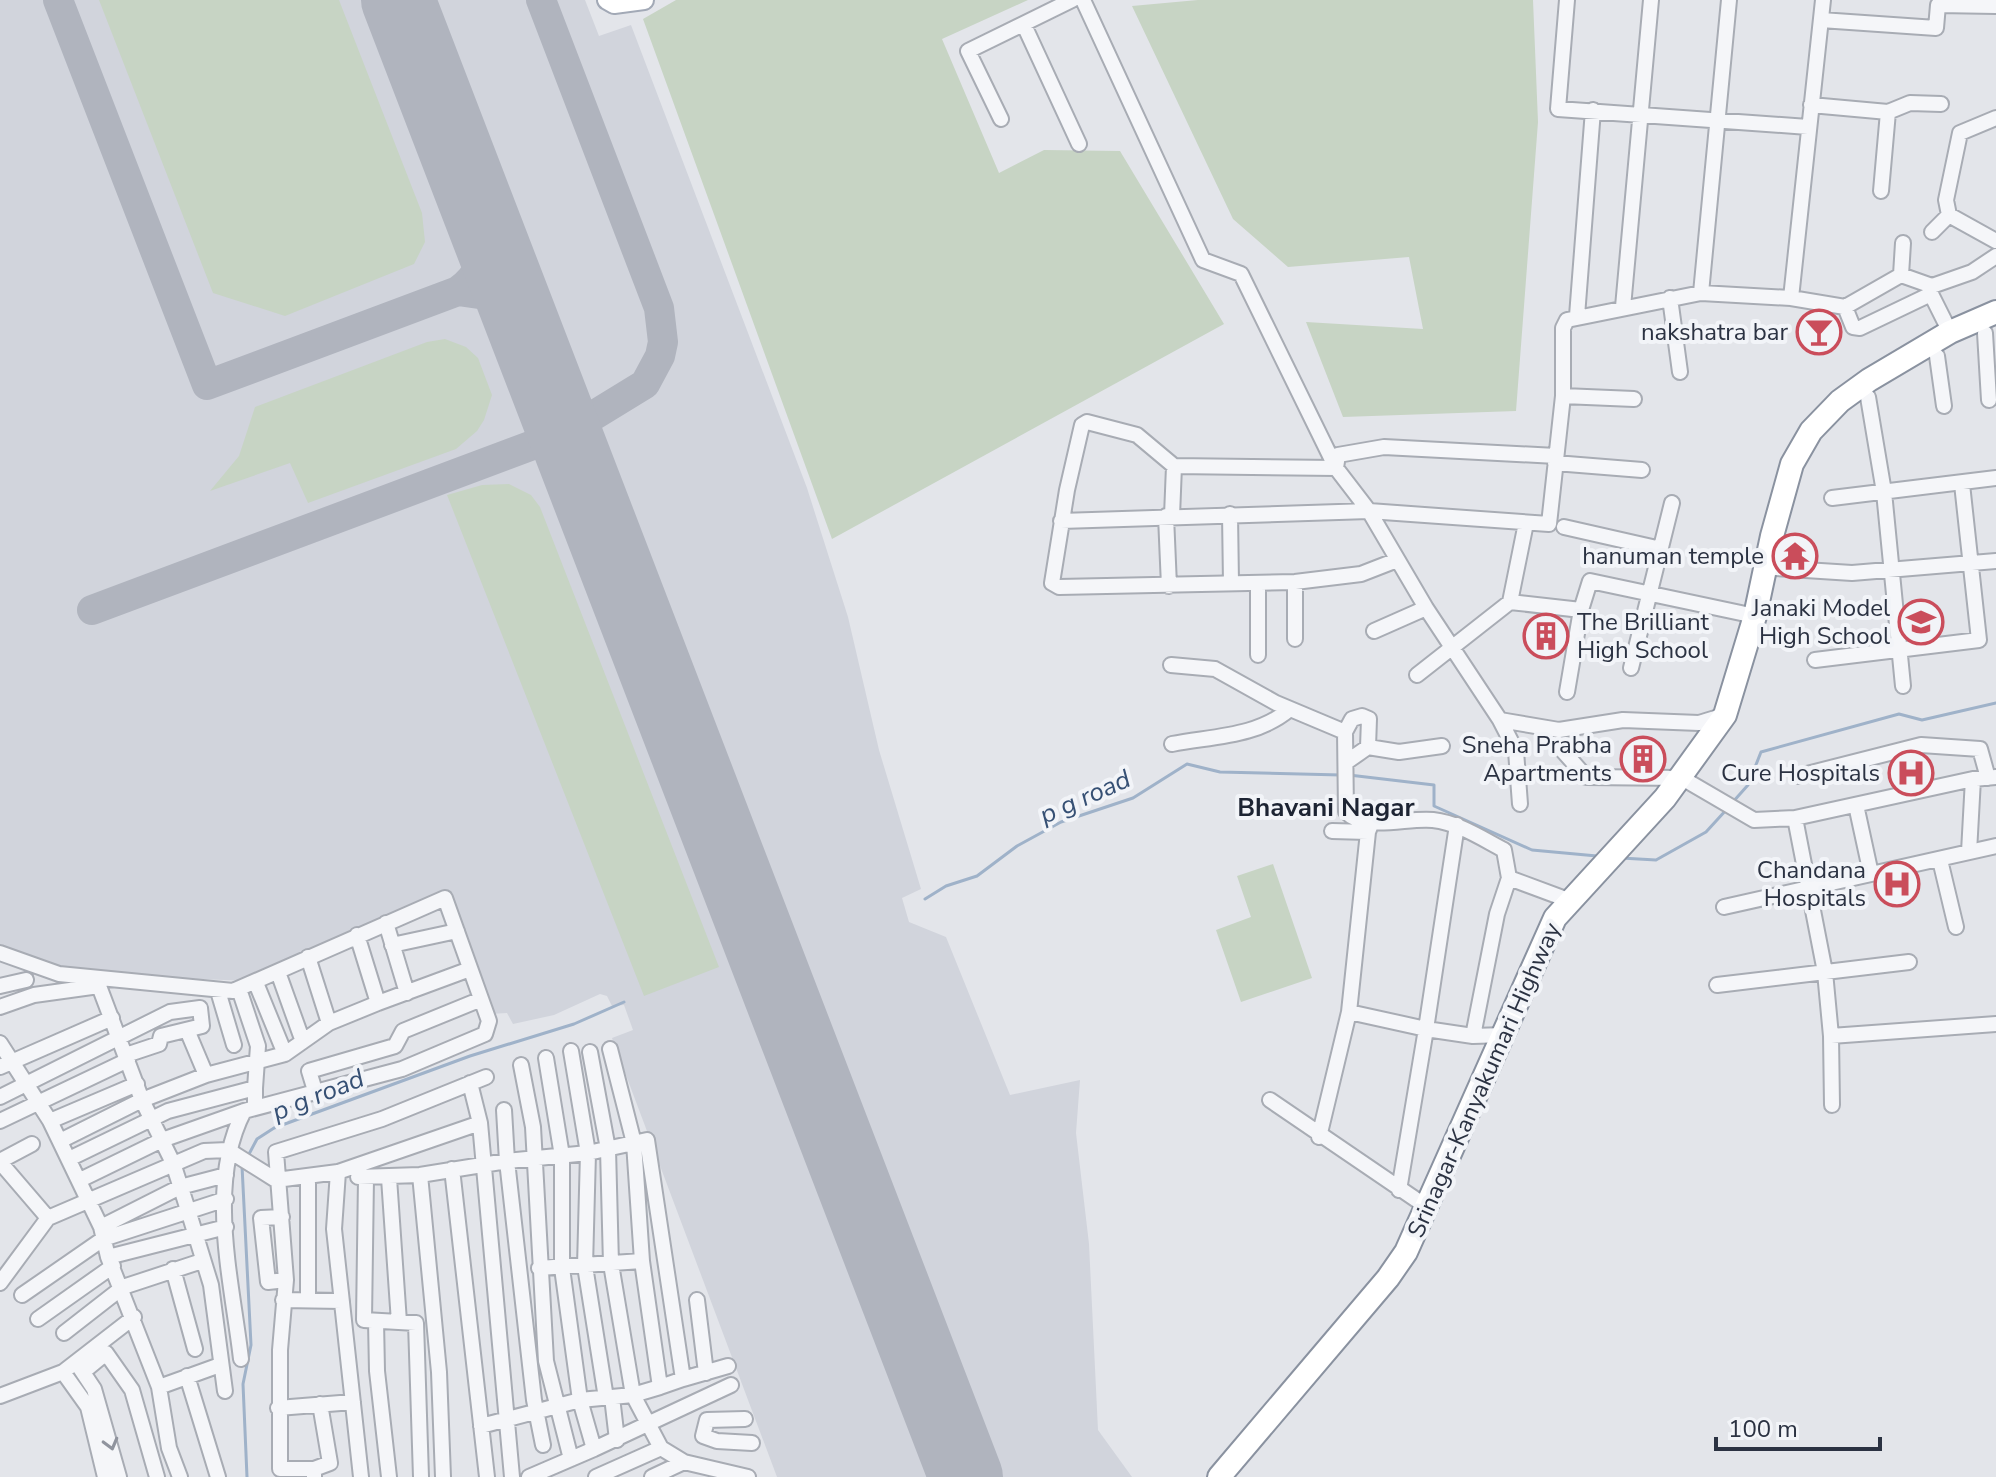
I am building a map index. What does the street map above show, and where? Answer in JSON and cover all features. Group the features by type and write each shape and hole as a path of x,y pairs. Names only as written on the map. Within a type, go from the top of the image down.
{"highway":[{"name":"Srinagar-Kanyakumari Highway","path":"1687,781 1725,715 1755,616 1772,536 1792,464 1811,431 1840,401 1869,380 1950,332 1996,312"},
{"name":"Srinagar-Kanyakumari Highway","path":"1235,1477 1417,1259 1566,925 1603,876 1687,781 1739,710 1805,464 1822,435 1868,397 1937,356 1990,331"},
{"name":"Srinagar-Kanyakumari Highway","path":"1219,1477 1388,1278 1406,1252 1555,918 1603,876"}],"main road":[{"path":"607,0 614,4 644,0"}],"street":[{"path":"1001,119 968,51 1072,0"},
{"path":"1083,0 1203,260 1241,274 1336,468 1369,511 1426,608 1500,720 1516,751 1520,804"},
{"path":"1567,0 1558,109 1808,127"},
{"path":"1623,307 1651,0"},
{"path":"1701,293 1729,0"},
{"path":"1791,298 1823,0"},
{"path":"1821,20 1936,28 1938,3 1996,6"},
{"path":"1024,25 1079,144"},
{"path":"1811,105 1888,112 1910,103 1941,104"},
{"path":"1577,316 1593,110"},
{"path":"1881,191 1888,112"},
{"path":"1996,118 1960,133 1946,200 1949,215 1996,241"},
{"path":"1932,232 1949,215"},
{"path":"1901,275 1903,243"},
{"path":"1845,307 1853,327 1860,328 1972,272 1996,256"},
{"path":"1901,275 1931,290 1950,332"},
{"path":"1061,521 1369,511 1549,524 1563,396 1563,328 1567,320 1701,293 1791,298 1845,307 1901,275"},
{"path":"1670,298 1680,372"},
{"path":"1989,400 1992,378 1990,331"},
{"path":"1937,356 1944,406"},
{"path":"1563,396 1634,399"},
{"path":"1868,397 1884,492 1903,686"},
{"path":"1336,468 1174,466 1137,435 1087,422 1082,425 1061,521 1052,583 1059,587 1295,582 1361,574 1397,560"},
{"path":"1336,468 1338,455 1384,447 1642,470"},
{"path":"1169,586 1169,516 1174,466"},
{"path":"1832,498 1996,478"},
{"path":"1815,660 1900,647 1979,640 1962,484"},
{"path":"1631,668 1672,503"},
{"path":"1230,514 1231,583"},
{"path":"1417,675 1510,602 1526,523"},
{"path":"1564,527 1661,549"},
{"path":"1775,568 1852,573 1996,561"},
{"path":"1567,692 1581,610 1590,581 1755,616"},
{"path":"1295,582 1295,639"},
{"path":"1258,584 1258,655"},
{"path":"1510,602 1581,610"},
{"path":"1374,631 1426,608"},
{"path":"1171,665 1215,669 1290,709 1345,732"},
{"path":"1172,744 1249,732 1274,722 1290,709"},
{"path":"1500,720 1559,730 1623,720 1699,723 1725,715"},
{"path":"1368,747 1369,719 1362,716 1352,719 1345,732 1348,761 1346,812 1370,827"},
{"path":"1799,776 1927,745 1980,749 1986,778 1969,852"},
{"path":"1348,761 1368,747 1399,752 1442,746"},
{"path":"1563,751 1586,777 1687,781 1754,820 1795,818 1986,778"},
{"path":"1856,805 1871,874"},
{"path":"1795,818 1825,972 1831,1036 1832,1105"},
{"path":"1332,831 1431,819 1457,825 1504,850 1509,878 1497,914 1473,1036"},
{"path":"1399,1190 1457,825"},
{"path":"1319,1137 1349,1012 1370,827"},
{"path":"1724,907 1996,846"},
{"path":"1940,860 1956,927"},
{"path":"1509,878 1571,901"},
{"path":"0,953 59,974 100,982 218,991 239,989 445,898 489,1021 485,1034 402,1069 249,1110 162,1140 80,1180"},
{"path":"386,923 407,993"},
{"path":"392,945 457,931"},
{"path":"357,935 378,1003"},
{"path":"308,957 329,1023"},
{"path":"1717,985 1909,962"},
{"path":"60,1141 142,1100 206,1075 285,1054 302,1039 329,1023 470,969"},
{"path":"278,972 302,1039"},
{"path":"0,986 26,980"},
{"path":"0,1007 34,995 100,982"},
{"path":"100,982 142,1100 173,1163 188,1210 213,1297 225,1391"},
{"path":"256,983 285,1054"},
{"path":"239,989 258,1046 255,1088 249,1110 231,1137 233,1153 226,1175 226,1227 241,1359"},
{"path":"218,991 234,1045"},
{"path":"316,1094 309,1071 395,1046 403,1031 479,1000"},
{"path":"0,1097 170,1012 200,1008 202,1026 161,1036 159,1044 0,1121"},
{"path":"1349,1012 1473,1036 1504,1035"},
{"path":"6,1065 112,1018"},
{"path":"1831,1036 1996,1024"},
{"path":"187,1030 206,1075"},
{"path":"0,1043 6,1065 27,1083 39,1101 90,1201 159,1387 169,1448 180,1477"},
{"path":"610,1049 634,1143 642,1261 660,1387"},
{"path":"571,1051 588,1153 585,1266 606,1398 612,1397"},
{"path":"590,1052 608,1149 611,1264 633,1395 661,1448 693,1468"},
{"path":"546,1058 562,1156 562,1268 580,1400 594,1449"},
{"path":"521,1065 535,1157 546,1361 571,1459"},
{"path":"320,1404 330,1463 314,1473 280,1473 278,1408 286,1280 282,1217 270,1176 276,1152 382,1119 486,1077"},
{"path":"470,1083 480,1123 512,1477"},
{"path":"50,1121 137,1084"},
{"path":"69,1159 151,1119 255,1088"},
{"path":"1270,1100 1319,1137 1427,1207"},
{"path":"504,1110 507,1161 543,1445"},
{"path":"0,1283 48,1218 204,1151 233,1153 270,1176 308,1176 338,1172 480,1123"},
{"path":"338,1172 366,1178 420,1175 535,1157 588,1153 647,1140 683,1379"},
{"path":"32,1144 0,1162 48,1218"},
{"path":"452,1169 487,1477"},
{"path":"338,1172 334,1229 361,1477"},
{"path":"22,1295 102,1233 180,1187 226,1175"},
{"path":"420,1175 439,1372 443,1477"},
{"path":"308,1176 308,1300"},
{"path":"366,1178 364,1320 416,1323 421,1477"},
{"path":"389,1178 399,1322"},
{"path":"102,1233 226,1199"},
{"path":"282,1217 261,1218 268,1282 286,1280"},
{"path":"38,1319 110,1261 226,1227"},
{"path":"64,1333 123,1287 202,1261"},
{"path":"539,1268 642,1261"},
{"path":"173,1269 195,1349"},
{"path":"283,1300 342,1301"},
{"path":"697,1300 706,1373"},
{"path":"79,1367 134,1317"},
{"path":"376,1321 377,1371 389,1477"},
{"path":"0,1396 79,1367 106,1353 132,1390 157,1477"},
{"path":"159,1387 220,1365"},
{"path":"481,1426 580,1400 633,1395 728,1366"},
{"path":"79,1367 94,1389 119,1477"},
{"path":"63,1372 88,1407 105,1477"},
{"path":"187,1376 218,1477"},
{"path":"529,1477 648,1426 731,1385"},
{"path":"612,1397 617,1440"},
{"path":"278,1408 353,1402"},
{"path":"745,1419 707,1420 703,1436 717,1441 752,1443"},
{"path":"693,1468 717,1441"},
{"path":"596,1477 661,1448"},
{"path":"652,1477 693,1468 748,1477"}],"shaded area":[{"path":"0,0 585,0 599,36 631,25 807,488 848,617 879,750 921,889 902,898 909,922 946,937 1010,1095 1080,1080 1076,1133 1089,1244 1098,1430 1132,1477 777,1477 612,1038 633,1030 624,1005 612,1006 607,996 600,994 554,1015 513,1024 507,1013 490,1014 447,891 248,981 81,974 0,951"}],"green space":[{"path":"99,0 339,0 422,213 425,242 414,264 285,316 213,293"},
{"path":"676,0 1028,0 942,39 999,173 1044,150 1120,151 1224,324 832,539 643,19"},
{"path":"1198,0 1533,0 1538,122 1516,411 1343,417 1306,322 1423,329 1409,257 1288,267 1233,219 1132,6"},
{"path":"445,339 466,347 478,358 492,395 477,431 456,449 308,503 290,463 210,491 239,456 255,407 427,342"},
{"path":"509,484 531,495 540,507 719,967 644,996 447,495 482,485"},
{"path":"1273,864 1312,978 1241,1002 1216,930 1251,917 1237,876"}],"waterway":[{"path":"1732,803 1748,785 1761,752 1899,714 1922,720 1996,703"},
{"name":"p g road","path":"925,899 946,886 977,876 1017,846 1061,822 1133,798 1187,764 1220,772 1341,775"},
{"path":"1349,775 1434,785 1434,806 1532,850 1597,856"},
{"path":"1621,858 1656,860 1706,832 1727,809"},
{"name":"p g road","path":"248,1156 257,1139 274,1128 470,1056 574,1024 624,1002"},
{"name":"p g road","path":"242,1166 251,1345 243,1384 247,1477"}],"taxiway":[{"path":"58,0 207,385 458,291 472,278 481,263 485,227"},
{"path":"92,610 565,433 645,384 660,356 663,342 659,308 541,0"},
{"path":"458,291 493,296 521,319"},
{"path":"953,1443 959,1477"}],"runway":[{"path":"398,0 966,1477"}],"place":[{"name":"nakshatra bar","path":"1819,332"},
{"name":"hanuman temple","path":"1795,556"},
{"name":"Janaki Model High School","path":"1921,622"},
{"name":"The Brilliant High School","path":"1546,636"},
{"name":"Sneha Prabha Apartments","path":"1643,759"},
{"name":"Cure Hospitals","path":"1911,773"},
{"name":"Chandana Hospitals","path":"1897,884"}],"district":[{"name":"Bhavani Nagar","path":"1326,807"}]}
